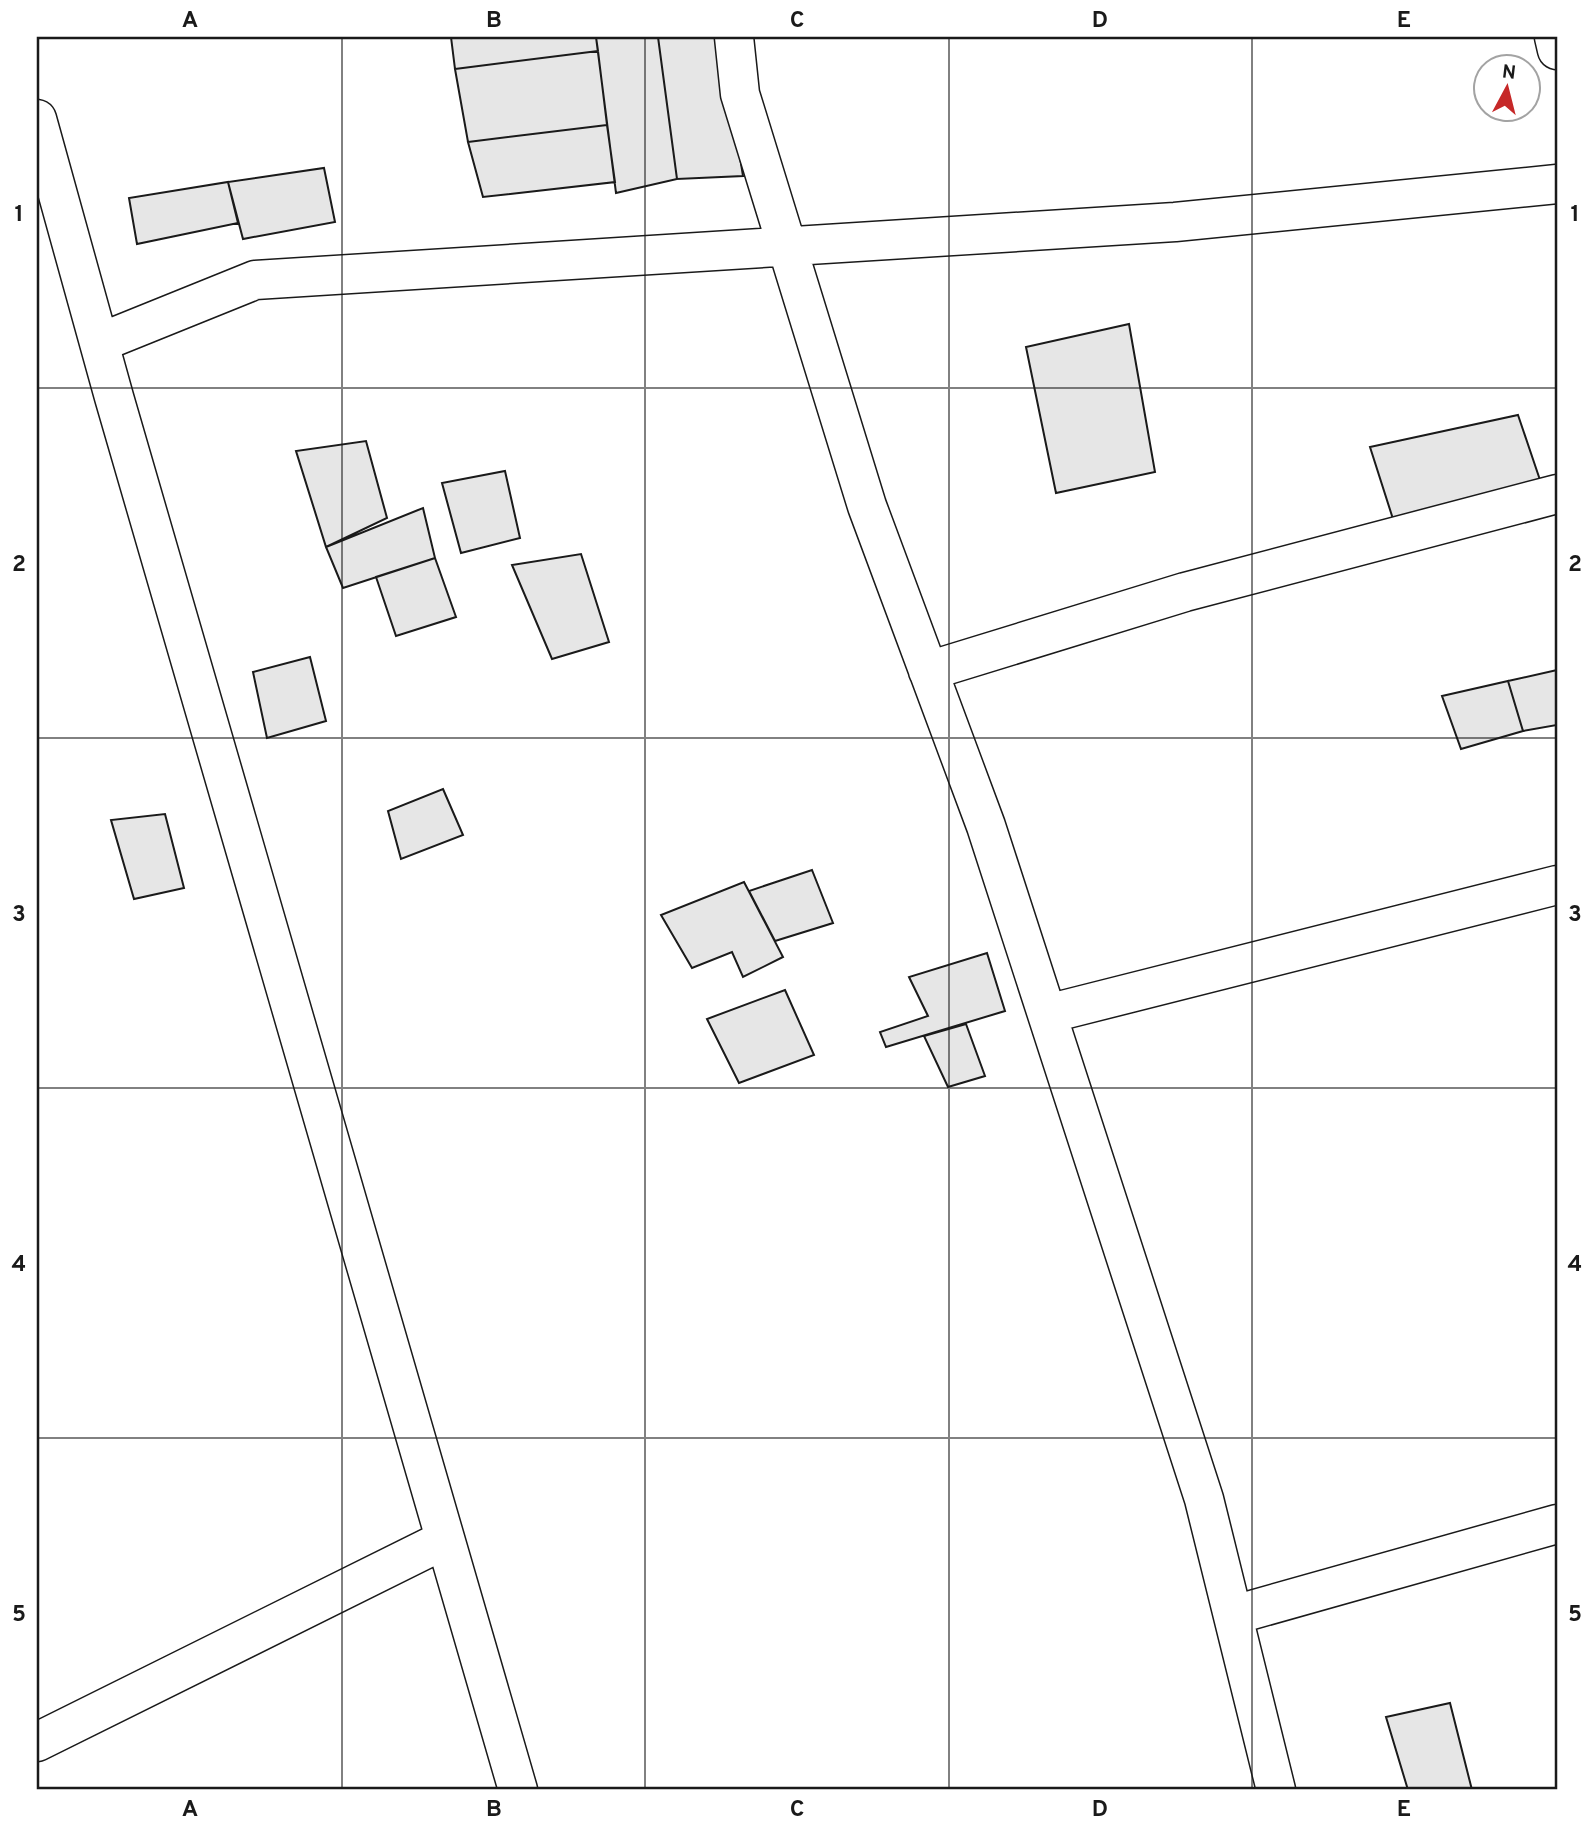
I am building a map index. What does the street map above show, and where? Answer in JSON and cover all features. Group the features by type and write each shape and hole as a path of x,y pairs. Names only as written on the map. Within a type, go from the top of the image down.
{"street":[{"path":"734,37 740,94 867,506 986,826 1203,1499 1276,1790"},
{"path":"1554,37 1557,50"},
{"path":"37,119 99,343 518,1790"},
{"path":"99,343 255,280 1175,222 1557,184"},
{"path":"928,671 1185,592 1557,494"},
{"path":"1047,1014 1557,885"},
{"path":"1234,1615 1557,1524"},
{"path":"37,1742 444,1541"}],"building":[{"path":"451,37 596,37 598,51 455,69"},
{"path":"596,37 658,37 677,179 616,193"},
{"path":"658,37 721,37 743,176 677,179"},
{"path":"598,51 607,125 468,142 455,69"},
{"path":"607,125 615,182 483,197 468,142"},
{"path":"324,168 335,222 243,239 228,182"},
{"path":"228,182 238,223 137,244 129,198"},
{"path":"1129,324 1155,472 1056,493 1026,347"},
{"path":"1518,415 1540,480 1393,519 1370,447"},
{"path":"366,441 387,518 326,547 296,451"},
{"path":"505,471 520,538 461,553 442,483"},
{"path":"423,508 435,558 343,588 326,547"},
{"path":"581,554 609,642 552,659 512,565"},
{"path":"435,558 456,617 396,636 376,577"},
{"path":"310,657 326,721 267,738 253,672"},
{"path":"1557,670 1557,725 1523,731 1508,681"},
{"path":"1508,681 1523,731 1461,749 1442,696"},
{"path":"443,789 463,835 401,859 388,811"},
{"path":"165,814 184,888 134,899 111,820"},
{"path":"812,870 833,923 775,941 749,891"},
{"path":"744,882 783,957 743,977 732,952 692,968 661,915"},
{"path":"987,953 1005,1011 886,1047 880,1032 928,1016 909,977"},
{"path":"785,990 814,1055 739,1083 707,1019"},
{"path":"966,1024 985,1076 948,1087 924,1036"},
{"path":"1450,1703 1472,1790 1408,1790 1386,1717"}]}
